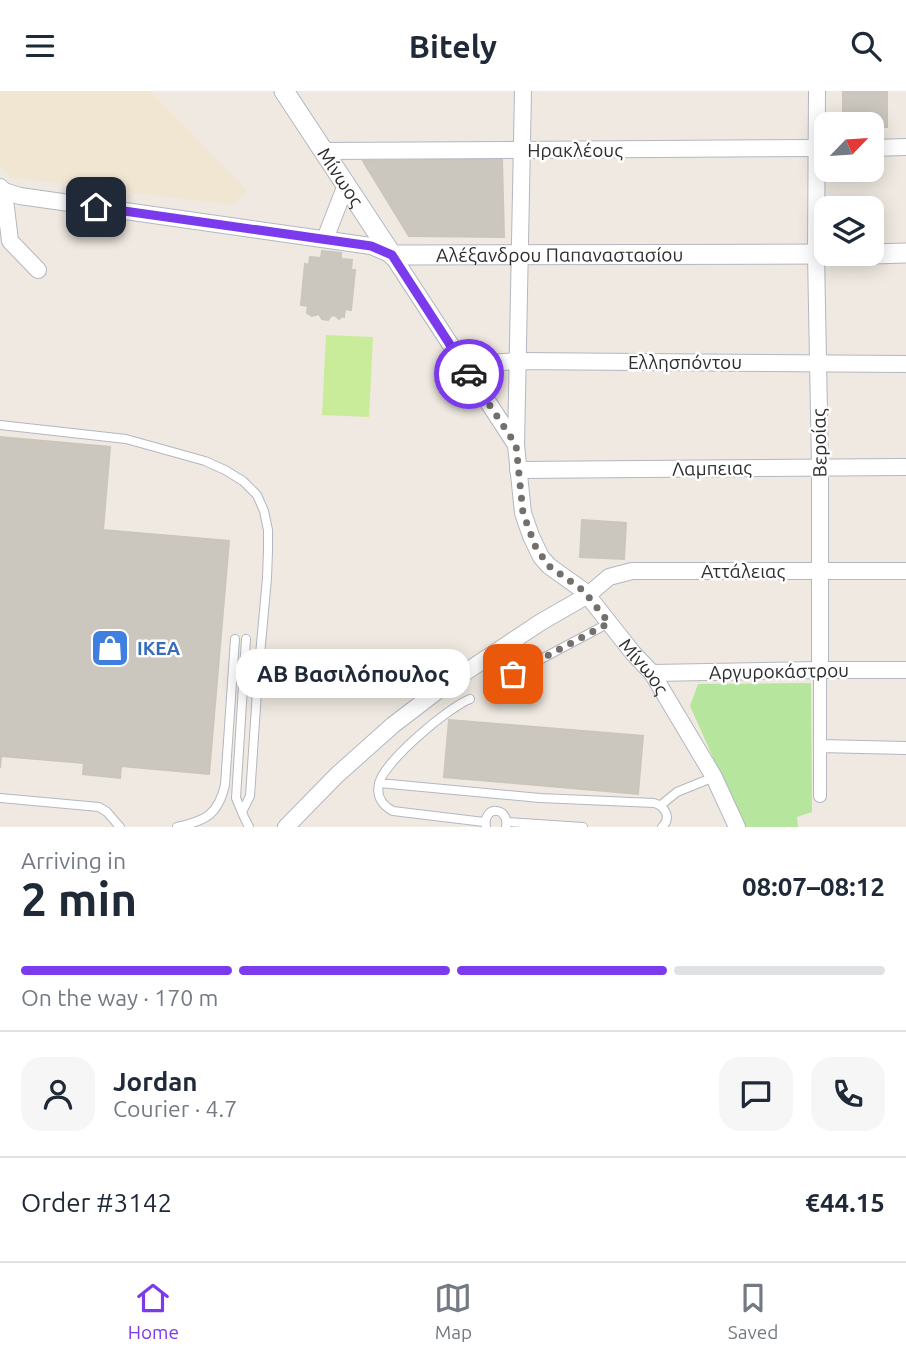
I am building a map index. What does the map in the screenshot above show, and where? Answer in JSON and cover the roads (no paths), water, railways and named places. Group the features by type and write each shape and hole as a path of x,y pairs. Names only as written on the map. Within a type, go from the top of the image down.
{"street":[{"name":"Μίνωος","path":"284,91 516,445 523,513 536,548 549,566 588,595 652,673 714,777 737,827"},
{"path":"516,445 523,91"},
{"name":"Βεροίας","path":"817,91 818,112"},
{"path":"884,148 906,147"},
{"name":"Ηρακλέους","path":"324,151 814,148"},
{"path":"325,239 346,185"},
{"path":"2,189 10,241 38,270"},
{"name":"Αλέξανδρου Παπαναστασίου","path":"2,189 20,196 371,246 392,255 814,254"},
{"path":"884,254 906,253"},
{"name":"Βεροίας","path":"820,796 818,363 821,266"},
{"name":"Ελλησπόντου","path":"463,365 518,361 906,364"},
{"name":"Λαμπειας","path":"518,470 906,467"},
{"name":"Αττάλειας","path":"286,827 393,725 440,689 530,629 588,595 609,576 632,572 906,571"},
{"name":"Αργυροκάστρου","path":"652,673 906,670"},
{"path":"820,746 906,748"}],"lane":[{"path":"0,425 126,439 205,461 243,481 257,495 268,530 267,578 250,796 242,812"},
{"path":"513,674 609,623"},
{"path":"177,827 205,820 214,812 226,785 235,639"},
{"path":"246,639 236,798 249,827"},
{"path":"470,699 443,716 388,767 379,783 379,795 384,807 393,811 485,824 486,815 498,811 506,817 506,825 583,827"},
{"path":"661,805 677,792 714,777"},
{"path":"379,783 499,794 654,803 661,805 667,817 666,824 662,827"},
{"path":"498,811 499,794"},
{"path":"0,798 99,807 120,827"}],"place":[{"name":"IKEA","path":"110,648"},
{"name":"ΑΒ Βασιλόπουλος","path":"513,674"}]}
